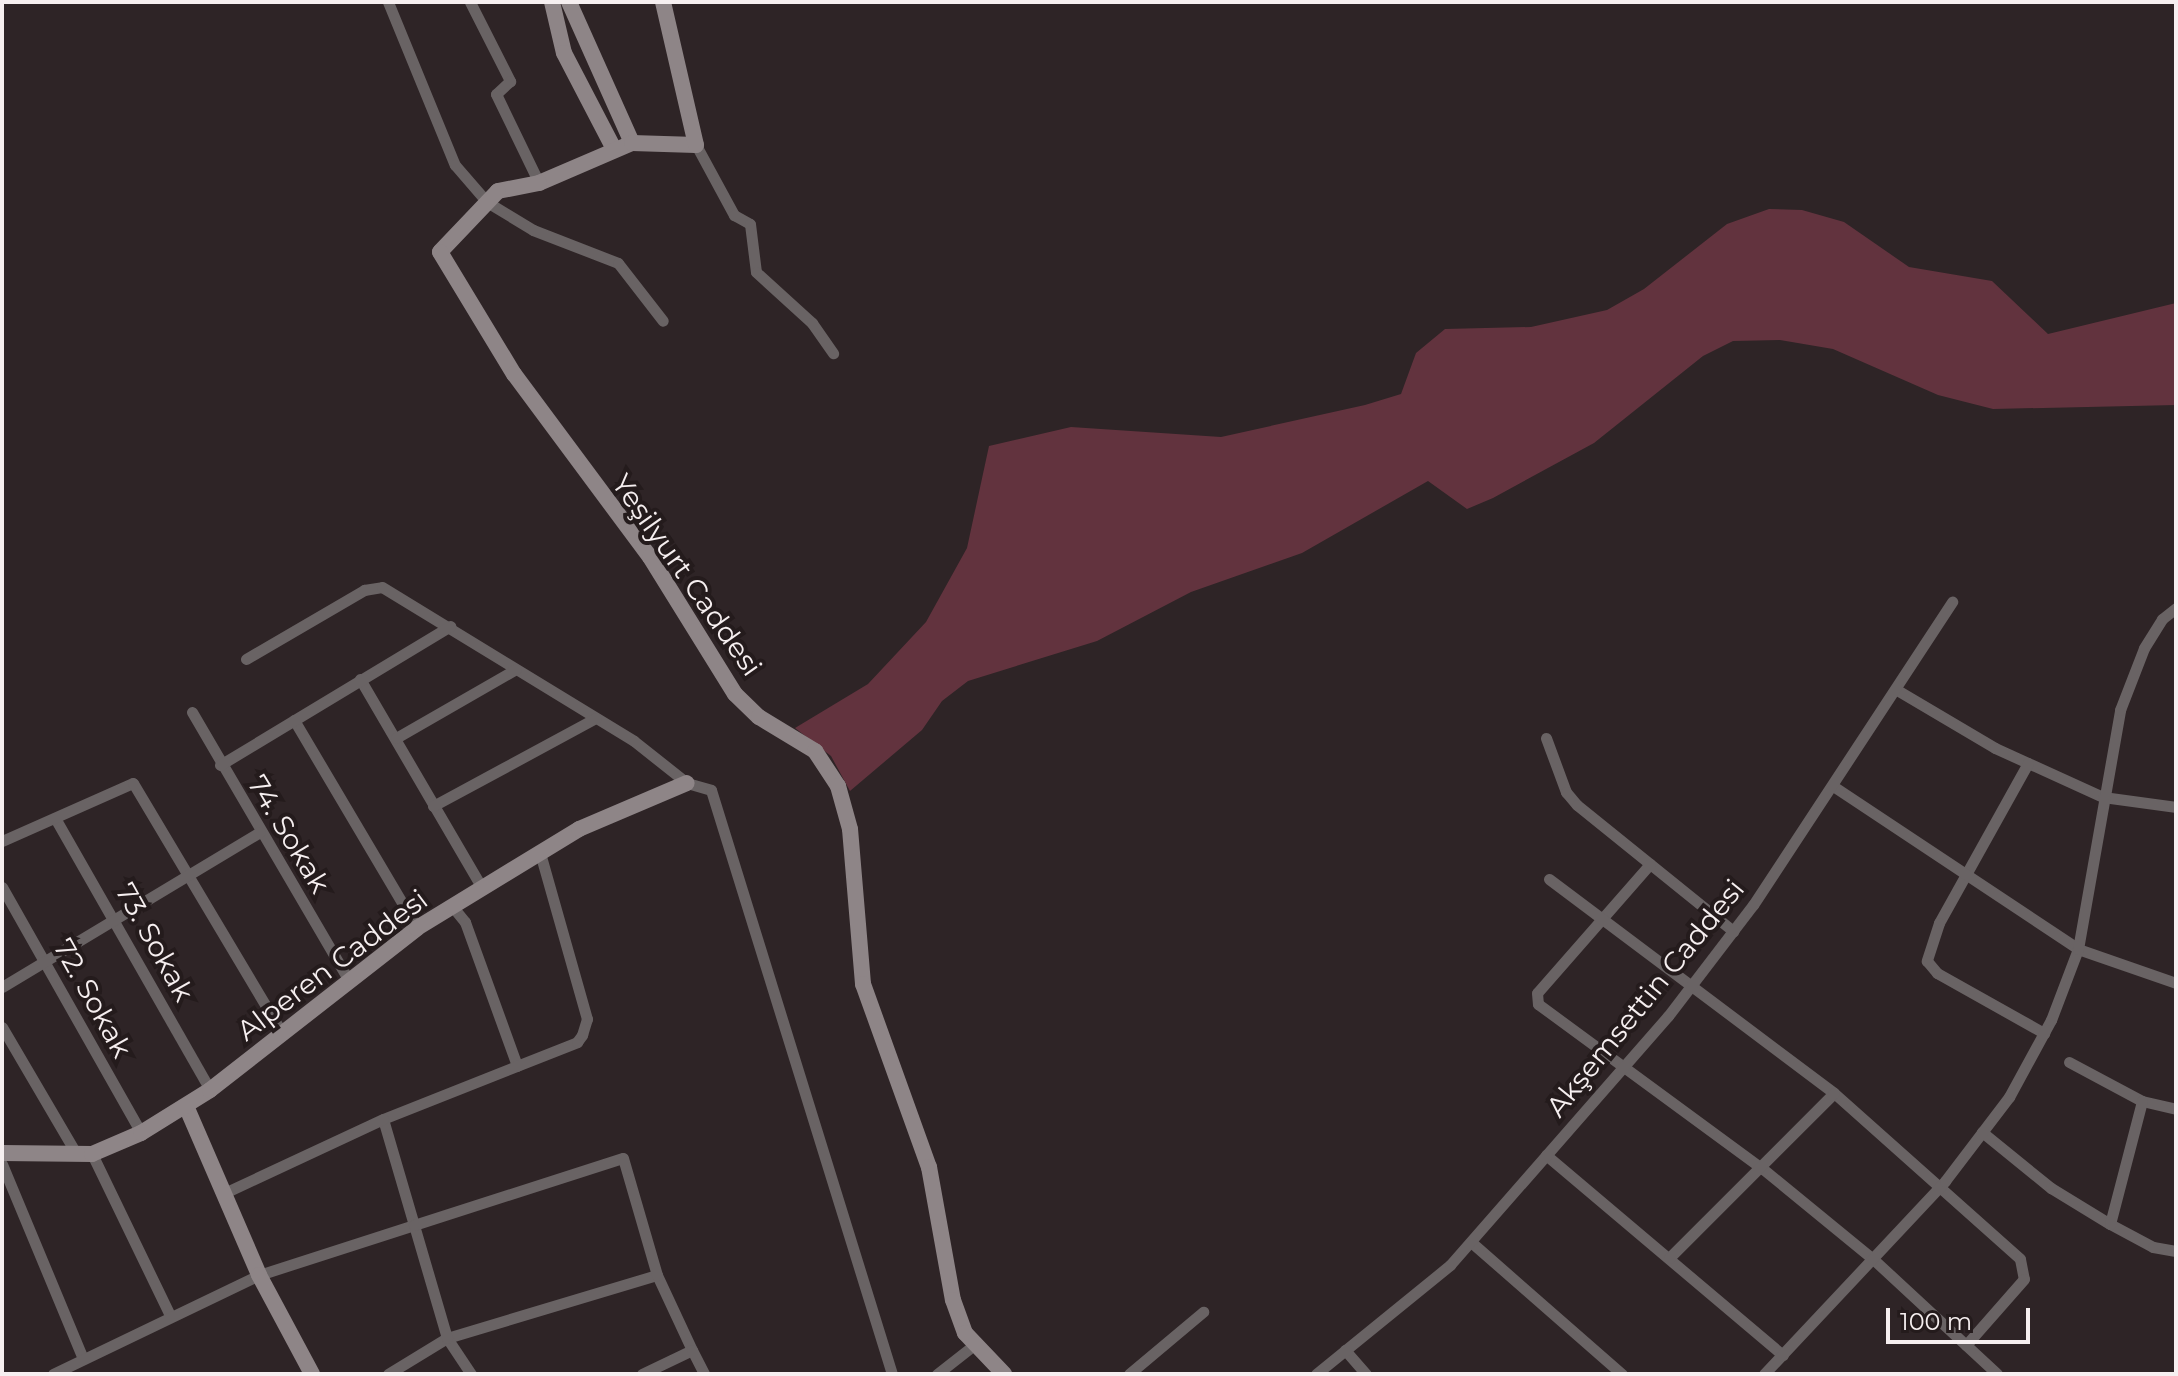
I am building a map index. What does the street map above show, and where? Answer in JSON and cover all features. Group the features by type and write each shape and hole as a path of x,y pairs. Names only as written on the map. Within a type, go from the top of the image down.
{"street":[{"path":"388,2 455,165 487,202 533,230 618,263 663,321"},
{"path":"470,2 510,81 496,94 539,183"},
{"path":"663,2 696,145 734,215 750,224 756,272 812,323 833,353"},
{"path":"559,3 564,53 614,149"},
{"path":"559,3 587,42 632,143"},
{"path":"564,53 587,42"},
{"path":"487,202 498,191 539,183 632,143 696,145"},
{"name":"Yeşilyurt Caddesi","path":"487,202 440,252 514,374 650,557 735,694 759,717 815,751 838,786 850,829 863,984 925,1154 953,1300 974,1345 1004,1374"},
{"path":"246,659 370,588 389,589 596,718 682,774 687,783 704,785 716,797 892,1374"},
{"name":"Akşemsettin Caddesi","path":"1316,1374 1450,1265 1691,986 1733,931 1833,786 1952,602"},
{"path":"1764,1374 1941,1185 2009,1097 2044,1033 2078,949 2103,797 2127,689 2153,633 2176,608"},
{"path":"220,765 450,626"},
{"path":"396,738 516,669"},
{"path":"360,679 482,888"},
{"path":"1897,690 2028,763 2103,797 2176,807"},
{"name":"74. Sokak","path":"192,712 220,765 348,979"},
{"path":"433,806 596,718"},
{"path":"294,720 417,928"},
{"path":"1546,738 1566,792 1733,931"},
{"path":"2028,763 1934,932 1927,961 1937,973 2044,1033"},
{"path":"2,841 133,783 283,1035"},
{"name":"Alperen Caddesi","path":"2,1153 84,1153 141,1133 210,1090 417,928 579,829 687,783"},
{"path":"1833,786 2078,949 2176,983"},
{"name":"73. Sokak","path":"55,818 116,920 210,1090"},
{"path":"2,987 260,832"},
{"path":"224,1193 383,1119 577,1042 586,1025 540,853"},
{"path":"1650,864 1536,996 1543,1010 1763,1169 1873,1259 1997,1374"},
{"path":"1549,879 1834,1093 1941,1185 2020,1259 2024,1279 1966,1345"},
{"name":"72. Sokak","path":"2,887 7,907 44,959 141,1133"},
{"path":"452,906 465,922 517,1066"},
{"path":"2,1027 84,1153 170,1315"},
{"path":"2069,1062 2142,1101 2176,1109"},
{"path":"1669,1258 1763,1169 1834,1093"},
{"path":"2110,1224 2142,1101"},
{"path":"186,1106 259,1275 312,1374"},
{"path":"383,1119 447,1338 471,1374"},
{"path":"1982,1132 2051,1188 2153,1247 2176,1251"},
{"path":"1546,1155 1783,1355"},
{"path":"53,1374 170,1315 259,1275 623,1158 657,1275 704,1374"},
{"path":"2,1164 83,1359"},
{"path":"1471,1242 1622,1374"},
{"path":"388,1374 447,1338 657,1275"},
{"path":"1129,1374 1203,1312"},
{"path":"937,1374 974,1345"},
{"path":"642,1374 692,1350"},
{"path":"1345,1350 1366,1374"}],"shaded area":[{"path":"1769,209 1802,210 1844,222 1909,267 1992,281 2048,334 2176,303 2176,405 1993,409 1938,395 1833,349 1780,340 1733,341 1703,356 1594,443 1493,498 1467,509 1428,481 1302,553 1191,592 1097,641 968,681 942,701 922,730 850,791 831,756 795,728 868,684 926,622 967,548 989,446 1071,427 1221,437 1365,405 1401,394 1416,353 1445,329 1531,327 1607,310 1644,289 1727,224"}]}
